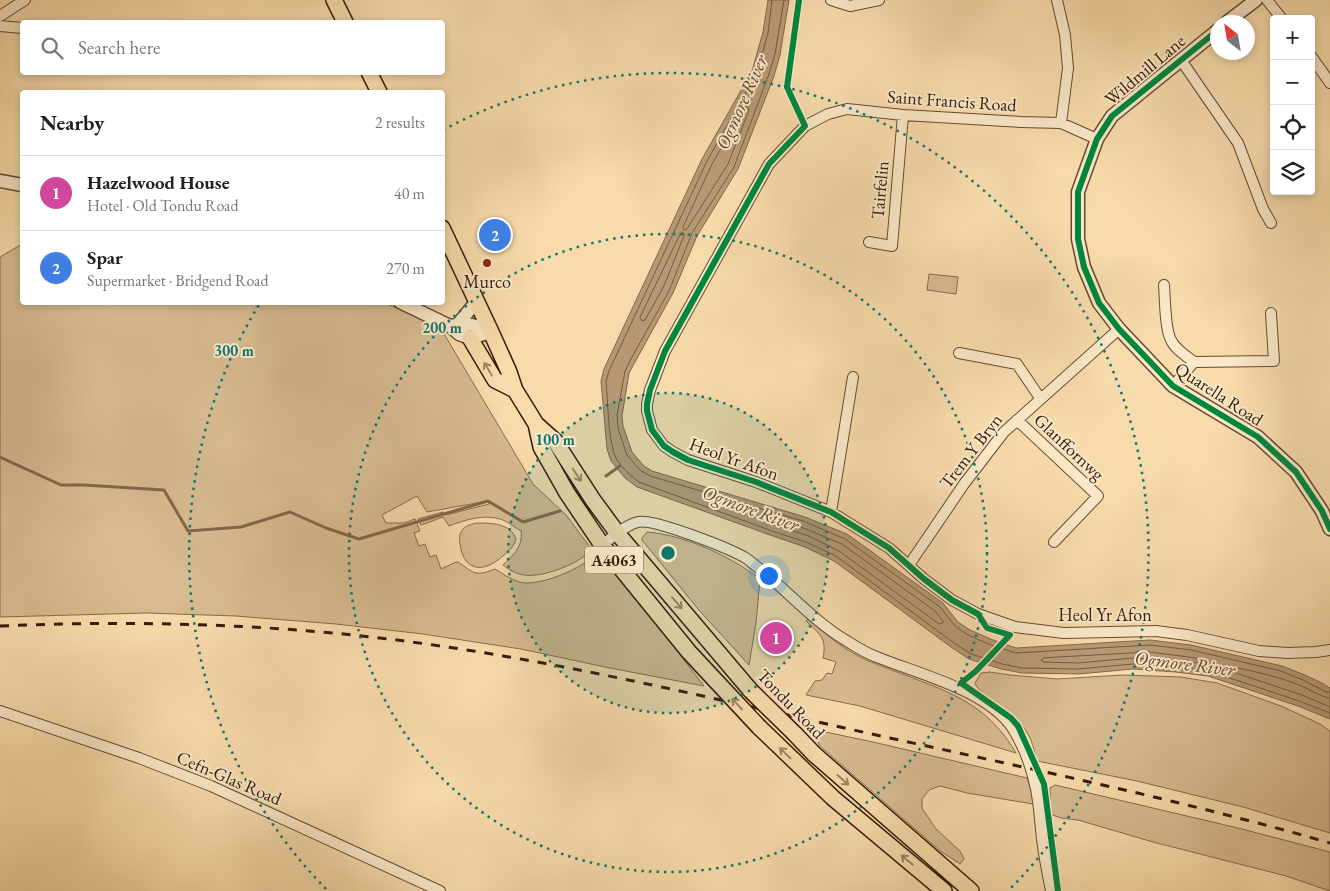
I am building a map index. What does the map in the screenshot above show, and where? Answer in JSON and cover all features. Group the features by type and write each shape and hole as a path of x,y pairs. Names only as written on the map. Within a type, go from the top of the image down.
{"main road":[{"path":"334,0 343,20"},
{"path":"370,75 378,90"},
{"name":"A4063","path":"445,234 491,332"},
{"name":"Tondu Road","path":"491,332 515,390 536,424 555,441 593,500 618,534 751,691 814,754 971,891"},
{"path":"470,338 495,380 515,390"},
{"name":"Tondu Road","path":"536,424 541,447 602,545 689,652 759,727 833,798 944,891"}],"street":[{"path":"0,16 25,0"},
{"path":"831,0 850,6 879,0"},
{"path":"1057,0 1065,35 1068,68 1061,123"},
{"path":"1236,15 1256,0"},
{"path":"1267,0 1279,15"},
{"path":"0,26 20,28"},
{"name":"Wildmill Lane","path":"1097,139 1112,116 1210,36"},
{"path":"1180,60 1238,143 1263,209 1271,223"},
{"path":"1314,60 1330,83"},
{"name":"Saint Francis Road","path":"805,126 828,114 847,110 904,115 1061,123 1097,139"},
{"name":"Tairfelin","path":"869,242 892,246 904,115"},
{"name":"Heol Yr Afon","path":"805,126 769,164 665,351 650,390 647,404 652,430 664,446 688,460 756,482 831,512 889,548 924,579 952,600 978,614 1015,627 1064,632 1156,631 1187,635 1259,651 1288,654 1330,650"},
{"name":"Quarella Road","path":"1097,139 1078,192 1078,240 1084,267 1099,303 1119,329 1173,386 1258,437 1296,472 1322,511 1330,529"},
{"path":"0,181 20,185"},
{"path":"1164,285 1170,340 1184,355 1194,362 1274,361 1271,313"},
{"path":"454,325 477,301"},
{"path":"407,305 454,325 475,325 491,332"},
{"path":"454,325 459,334 470,338 491,332"},
{"name":"Trem Y Bryn","path":"909,565 964,484 1004,432 1119,329"},
{"path":"959,353 1017,364 1040,398"},
{"path":"1173,386 1194,362"},
{"path":"831,512 853,377"},
{"name":"Glanffornwg","path":"1016,420 1098,496 1054,542"},
{"path":"602,545 636,522 641,521 687,534 735,553 756,566 819,621 846,641 875,657 970,693 1002,716 1013,728 1027,758 1036,789 1043,848 1051,891"},
{"name":"Cefn-Glas Road","path":"0,711 139,758 211,786 440,891"}],"shaded area":[{"path":"20,245 20,305 390,305 440,327 533,484 566,515 592,550 560,569 541,574 521,574 513,572 503,565 517,550 521,541 521,531 505,521 481,517 449,526 443,517 421,525 418,519 443,512 446,515 489,504 488,501 427,512 417,496 382,515 386,523 404,523 415,519 420,531 414,533 419,546 425,544 430,557 436,555 441,569 458,562 475,573 483,573 495,569 522,583 539,582 553,578 602,555 704,686 521,649 423,634 336,624 236,616 146,613 0,617 0,257"},
{"path":"929,274 958,277 956,294 927,290"},
{"path":"477,523 505,527 510,530 516,539 511,548 498,560 484,567 473,566 468,563 462,552 459,540 463,529"},
{"path":"647,532 692,542 735,562 760,579 756,623 749,665 698,609 642,540"},
{"path":"808,619 833,640 860,657 962,699 991,721 1004,735 1016,753 860,706 806,695 815,681 822,680 827,673 832,674 836,662 823,658 823,641 819,633 806,621"},
{"path":"990,672 1057,679 1122,675 1181,677 1217,683 1281,706 1320,724 1330,731 1330,833 1243,807 1137,781 1037,761 1033,745 1026,731 1015,719 983,694 975,683 981,673"},
{"path":"811,729 1027,778 1034,798 1033,804 967,793 940,786 929,790 922,799 922,808 936,829 960,851 964,859 960,864 939,850 820,746"},
{"path":"1055,785 1238,828 1330,852 1330,891 1286,876 1050,814 1050,788"}],"water":[{"name":"Ogmore River","path":"768,0 789,0 780,55 774,76 738,169 697,236 673,293 629,373 622,416 623,426 632,452 644,466 652,471 805,517 847,534 943,603 958,622 970,630 993,640 1016,648 1150,640 1191,645 1282,666 1330,688 1330,719 1298,706 1208,676 1133,669 1079,674 1022,673 969,659 834,561 805,547 637,487 625,478 611,461 607,449 601,381 604,369 702,159 752,71 763,32"}],"waterway":[{"path":"0,457 61,485 164,490 188,531 241,527 290,512 326,528 359,539 488,501 523,522 560,511"},
{"path":"606,476 620,466"}],"railway":[{"path":"0,626 133,623 265,628 353,635 483,653 612,676 1042,771 1215,812 1330,843"}],"cycle path":[{"path":"799,0 787,87 805,126 769,164 665,351 650,390 647,404 652,430 664,446 688,460 756,482 831,512 889,548 924,579 952,600 978,614 987,628 1010,635 976,671 961,683 1011,718 1018,726 1044,784 1058,891"},
{"path":"1210,36 1112,116 1097,139 1078,192 1078,239 1084,267 1099,303 1119,329 1173,386 1258,437 1296,472 1322,511 1330,529"}],"place":[{"name":"Spar","path":"495,235"},
{"name":"Murco","path":"487,263"},
{"name":"Hazelwood House","path":"776,638"}]}
